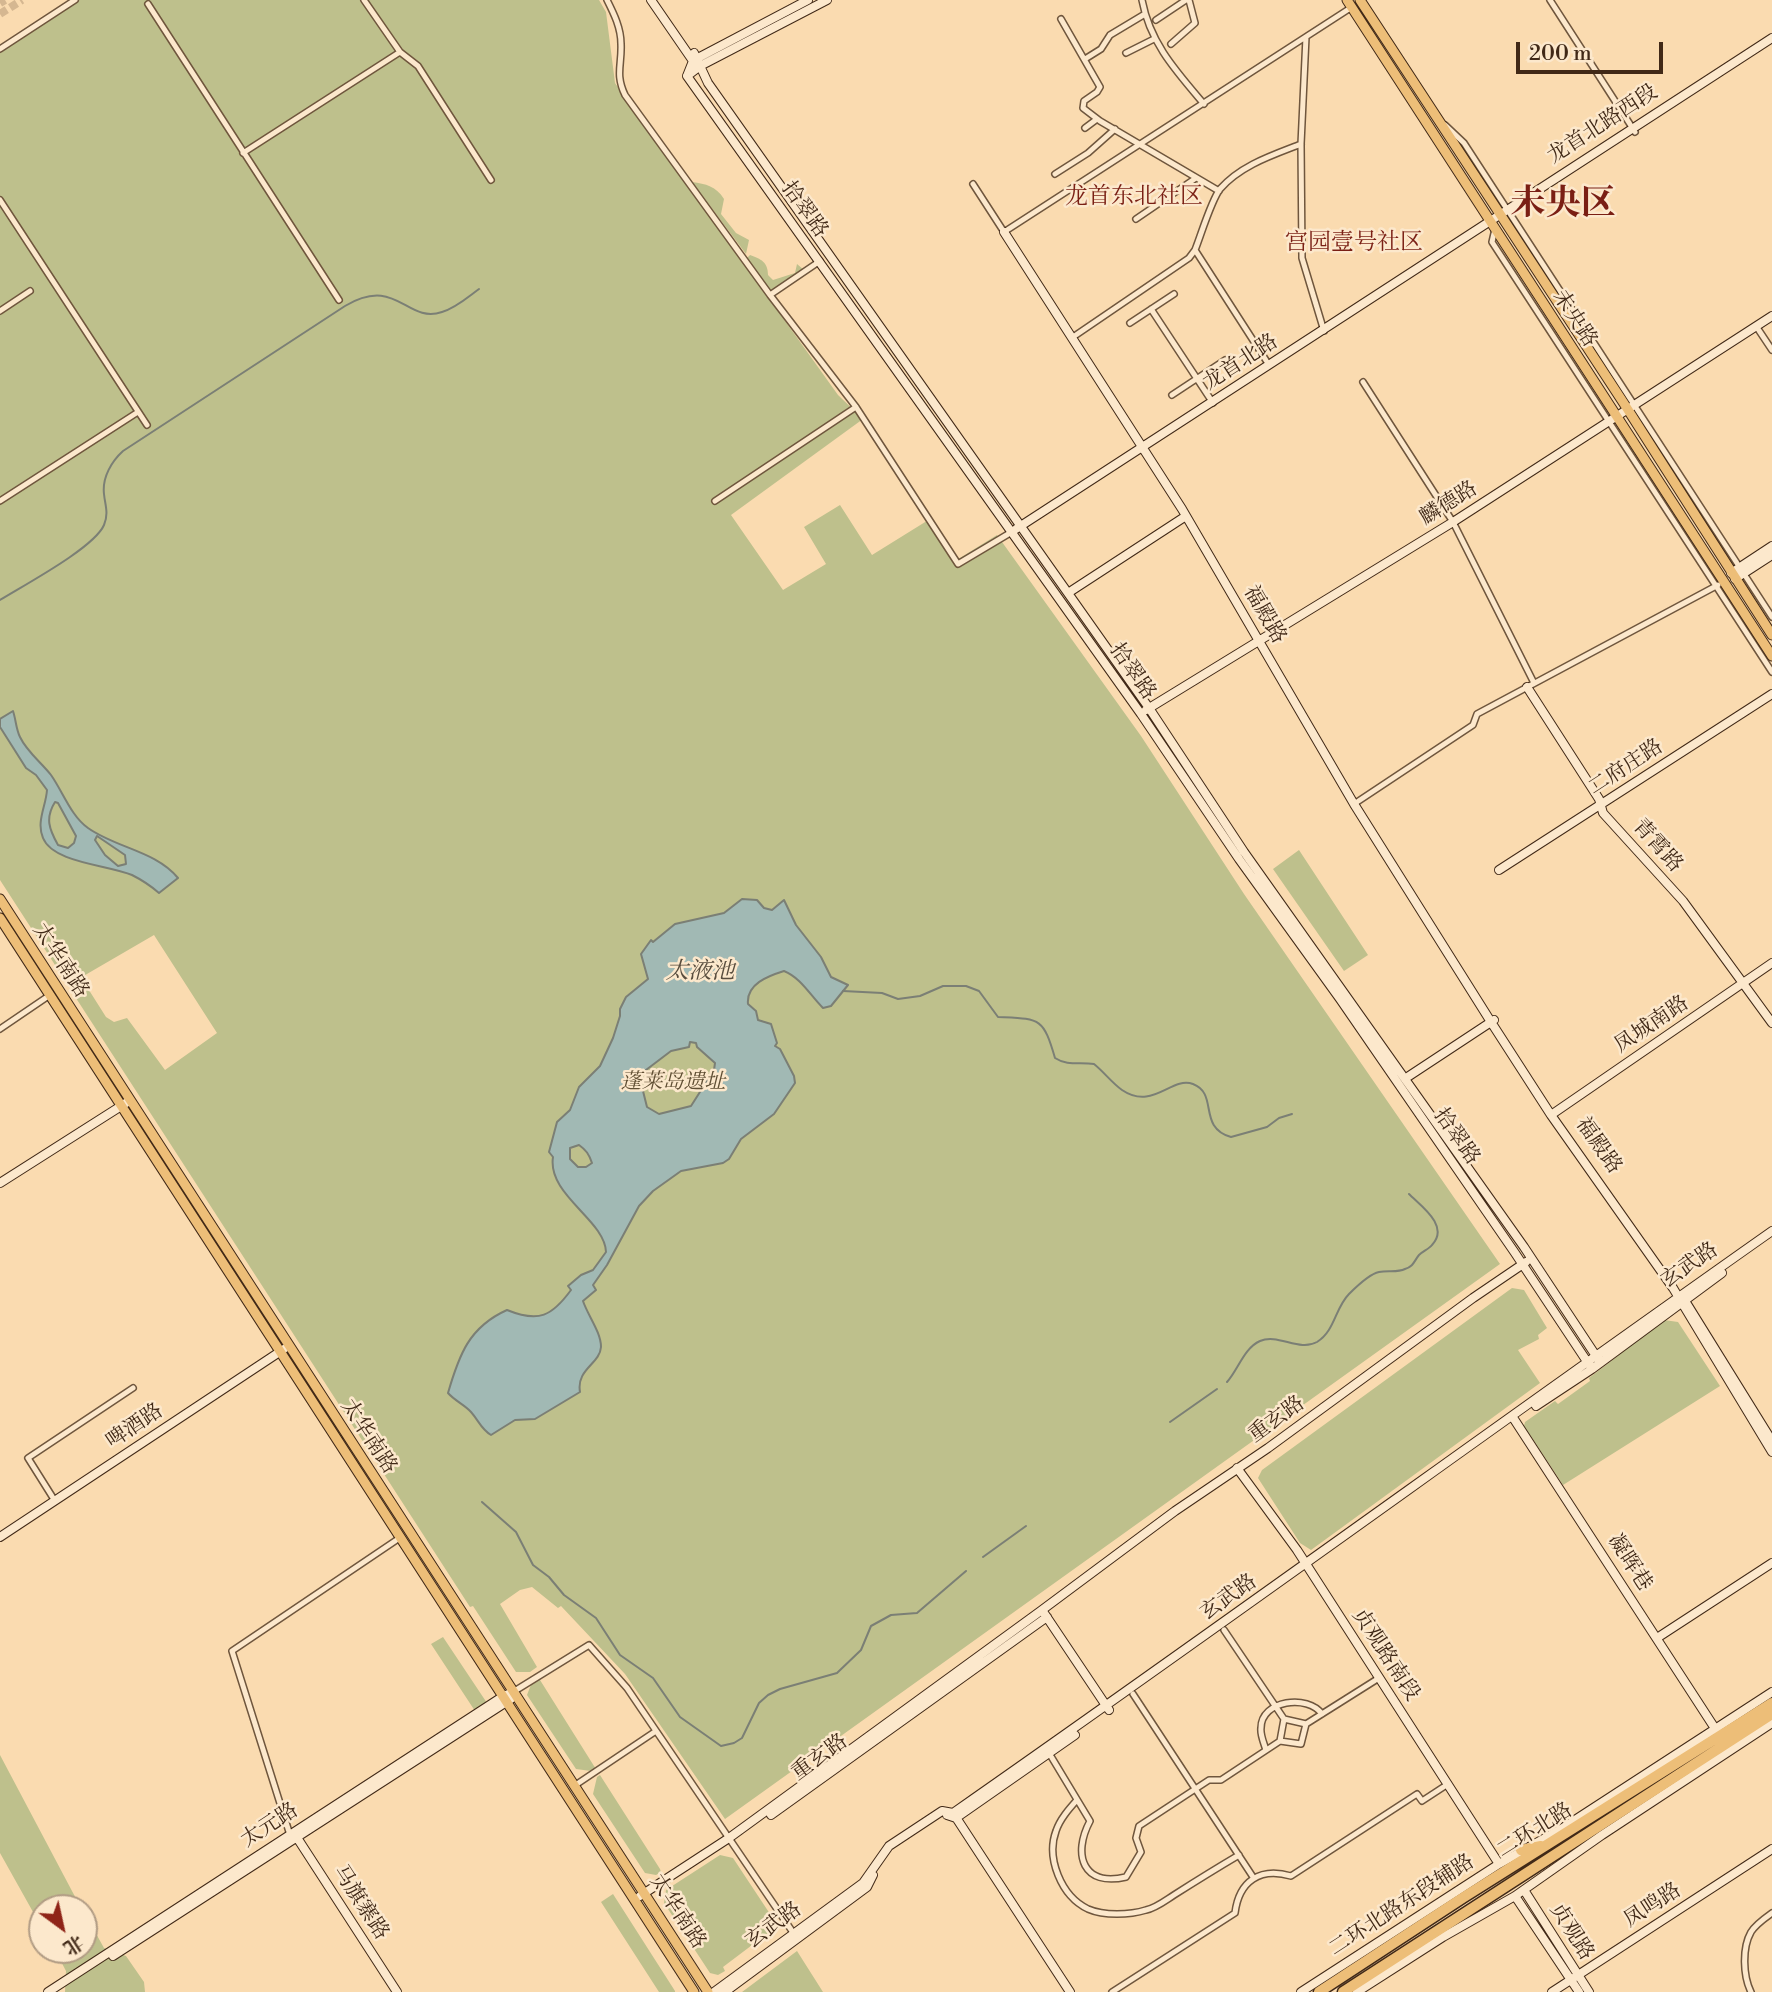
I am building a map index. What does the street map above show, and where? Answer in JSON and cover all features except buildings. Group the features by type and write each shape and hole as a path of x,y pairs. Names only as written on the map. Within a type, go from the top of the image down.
{"highway":[{"name":"二环北路","path":"1319,1992 1464,1897 1772,1703"},
{"name":"二环北路","path":"1343,1992 1772,1714"},
{"path":"1521,1850 1550,1844"},
{"path":"1464,1897 1479,1877"}],"main road":[{"name":"未央路","path":"1356,2 1504,214 1631,407 1737,573 1772,635"},
{"name":"未央路","path":"1356,2 1613,420 1720,584 1772,656"},
{"name":"太华南路","path":"0,899 281,1352 503,1700 694,1992"},
{"name":"太华南路","path":"0,918 290,1346 574,1787 711,1992"}],"street":[{"path":"0,49 75,0"},
{"path":"364,0 400,52 418,66 491,180"},
{"path":"607,0 616,17 621,43 618,81 625,95 856,407 958,564 1010,533"},
{"name":"拾翠路","path":"651,0 697,62"},
{"name":"拾翠路","path":"657,0 708,83 1149,708 1244,852 1406,1078 1532,1259 1598,1360"},
{"path":"697,62 807,0"},
{"path":"697,62 827,0"},
{"path":"1142,0 1154,39 1203,104"},
{"path":"1156,20 1188,0 1195,23 1171,44"},
{"path":"1550,0 1633,130"},
{"path":"973,184 1004,232 1356,2"},
{"path":"148,4 339,300"},
{"path":"1085,59 1101,49 1110,35 1145,13"},
{"path":"1060,19 1100,87 1084,101 1083,108 1115,130 1219,191"},
{"path":"1306,37 1301,144 1301,258 1324,331"},
{"name":"龙首北路西段","path":"1492,224 1772,38"},
{"path":"1126,53 1154,39"},
{"name":"龙首北路西段","path":"1633,130 1772,43"},
{"path":"243,153 400,52"},
{"name":"拾翠路","path":"697,62 687,76 1141,714 1239,859 1340,999 1523,1264 1590,1366"},
{"path":"1085,128 1097,119"},
{"path":"1055,174 1088,153 1115,130"},
{"path":"1073,337 1189,258 1195,250 1219,191 1250,165 1301,144"},
{"path":"1136,219 1196,178"},
{"path":"0,200 147,425"},
{"name":"龙首北路","path":"1010,533 1492,224"},
{"name":"福殿路","path":"1004,232 1186,516 1354,804 1491,1020 1552,1114 1681,1298"},
{"path":"1195,250 1269,365"},
{"path":"771,295 820,261"},
{"path":"0,311 30,291"},
{"path":"1129,323 1174,294"},
{"path":"1151,309 1213,403"},
{"name":"麟德路","path":"1141,714 1453,522 1772,316"},
{"path":"1756,326 1772,349"},
{"path":"1172,395 1225,360"},
{"path":"1363,382 1453,522 1531,685"},
{"path":"715,501 856,407"},
{"path":"0,501 138,412"},
{"path":"1068,593 1186,516"},
{"path":"1737,573 1772,546"},
{"path":"1737,573 1772,555"},
{"path":"1737,573 1772,617"},
{"path":"1354,804 1473,724 1477,714 1720,584 1772,672"},
{"name":"青霄路","path":"1531,685 1599,799 1603,813 1683,901 1772,1023"},
{"name":"二府庄路","path":"1499,870 1772,694"},
{"name":"凤城南路","path":"1552,1114 1772,963"},
{"path":"0,1029 50,995"},
{"path":"1406,1078 1491,1020"},
{"path":"0,1184 125,1103"},
{"name":"玄武路","path":"955,1816 1590,1366 1772,1231"},
{"name":"玄武路","path":"1681,1298 1772,1237"},
{"name":"重玄路","path":"636,1901 731,1840 1045,1613 1141,1536 1532,1259"},
{"path":"1681,1298 1772,1441"},
{"path":"1681,1298 1772,1452"},
{"name":"啤酒路","path":"0,1537 290,1346"},
{"path":"55,1502 28,1458 133,1388"},
{"name":"凝晖巷","path":"1513,1418 1716,1730"},
{"name":"贞观路南段","path":"1237,1468 1308,1567 1499,1864"},
{"path":"293,1836 232,1651 401,1537"},
{"path":"1657,1638 1772,1563"},
{"name":"玄武路","path":"711,1992 867,1887 892,1850 946,1815 955,1816 1049,1753 1108,1708 1133,1694 1224,1630 1308,1567"},
{"path":"1045,1613 1108,1708"},
{"path":"1224,1630 1284,1719 1306,1724"},
{"path":"514,1694 589,1645 627,1688 795,1936"},
{"path":"1049,1753 1090,1821 1082,1836 1082,1851 1088,1871 1098,1878 1114,1880 1126,1877 1141,1852 1136,1838 1139,1826 1209,1780 1221,1780 1280,1741 1301,1744 1306,1724 1379,1678"},
{"name":"二环北路东段辅路","path":"1301,1992 1521,1850 1561,1829 1772,1692"},
{"name":"太元路","path":"48,1992 514,1694"},
{"path":"1133,1694 1253,1877"},
{"path":"1266,1750 1260,1726 1265,1714 1276,1707 1296,1701 1317,1706 1322,1714"},
{"path":"1280,1741 1284,1719"},
{"path":"1357,1992 1443,1937 1515,1896 1772,1723"},
{"path":"574,1787 656,1731"},
{"path":"1112,1992 1235,1913 1236,1902 1242,1889 1253,1877 1266,1873 1291,1876 1417,1794 1422,1801 1448,1784"},
{"path":"1077,1800 1063,1817 1052,1848 1058,1875 1076,1901 1089,1910 1108,1913 1150,1910 1239,1855"},
{"path":"955,1816 1070,1992"},
{"path":"1547,1874 1593,1831"},
{"name":"太元路","path":"58,1992 293,1836"},
{"name":"马旗寨路","path":"293,1836 392,1992"},
{"name":"马旗寨路","path":"293,1836 397,1992"},
{"name":"凤鸣路","path":"1552,1992 1772,1849"},
{"name":"贞观路","path":"1524,1890 1574,1978 1579,1992"},
{"name":"贞观路","path":"1515,1896 1574,1978 1588,1992"},
{"path":"1420,1941 1492,1910"},
{"path":"1751,1992 1745,1956 1751,1932 1772,1913"},
{"name":"玄武路","path":"725,1992 795,1936"}],"green space":[{"name":"蓬莱岛遗址","path":"73,0 599,0 606,12 615,83 838,395 863,419 731,515 783,590 826,564 804,527 840,505 872,555 930,519 955,561 997,535 1141,736 1244,894 1500,1264 725,1819 625,1674 561,1606 558,1608 532,1587 520,1590 500,1604 537,1667 530,1672 516,1672 473,1606 470,1607 74,995 87,987 106,1017 114,1022 127,1018 165,1070 217,1033 154,935 68,985 0,880 0,47"},
{"path":"692,182 710,186 724,199 721,214 736,233 749,240 746,254"},
{"path":"750,255 763,262 773,280 795,273 797,264 804,270 772,292 747,258"},
{"path":"1299,850 1368,955 1344,971 1273,869"},
{"path":"1512,1288 1524,1290 1547,1328 1538,1335 1539,1339 1518,1350 1540,1383 1311,1550 1300,1543 1258,1478 1262,1470"},
{"path":"1664,1320 1678,1322 1720,1386 1563,1485 1524,1426 1525,1422 1555,1401 1558,1404 1590,1381 1589,1378"},
{"path":"443,1637 487,1703 475,1711 431,1644"},
{"path":"537,1678 596,1769 576,1769 527,1695 532,1682"},
{"path":"0,1755 74,1894 28,1894 28,1903 0,1853"},
{"path":"600,1775 660,1869 661,1872 656,1875 645,1873 593,1794 597,1777"},
{"path":"720,1855 733,1858 774,1920 772,1930 723,1967 725,1971 718,1975 710,1973 664,1903 666,1890"},
{"path":"613,1894 675,1992 659,1992 601,1902"},
{"path":"98,1937 104,1948 126,1956 144,1982 145,1992 65,1992 66,1971 62,1964 98,1964"},
{"path":"797,1951 823,1992 742,1992"}],"water":[{"path":"13,711 23,742 51,775 82,823 99,835 159,862 178,878 159,893 132,875 69,858 49,846 41,832 47,790 36,775 26,768 0,727 0,719","holes":["55,802 76,836 74,843 68,848 58,845 50,829 49,818","97,836 125,855 126,864 118,866 105,855 95,840"]},
{"name":"太液池","path":"742,899 757,900 764,908 772,910 784,900 796,925 821,957 831,977 848,985 831,1006 823,1008 800,982 784,971 765,978 754,986 748,997 748,1004 756,1011 758,1020 771,1024 777,1043 775,1046 780,1049 795,1083 774,1114 741,1139 729,1159 723,1163 681,1171 653,1191 639,1206 593,1285 596,1290 583,1301 599,1336 601,1347 597,1358 581,1378 580,1392 535,1419 515,1420 491,1435 469,1410 448,1393 467,1344 483,1325 507,1310 528,1316 544,1315 551,1311 571,1290 568,1286 581,1275 593,1270 606,1252 596,1229 567,1195 554,1171 553,1157 549,1152 557,1122 570,1110 579,1087 600,1066 613,1038 626,997 648,979 641,954 651,940 653,942 675,924 724,913","holes":["690,1042 696,1043 715,1063 714,1070 691,1106 659,1114 647,1107 640,1079 642,1073 671,1051 689,1047","579,1145 587,1152 592,1163 586,1167 578,1167 570,1159 570,1148"]}],"waterway":[{"path":"0,600 73,555 98,534 106,517 106,476 123,451 345,306 363,298 389,297 419,312 430,314 452,308 479,289"},
{"path":"843,991 882,993 898,999 920,996 943,986 966,986 979,991 998,1017 1023,1018 1038,1023 1047,1035 1055,1058 1069,1063 1094,1064 1118,1087 1133,1095 1143,1097 1177,1085 1193,1084 1205,1095 1214,1126 1231,1137 1267,1127 1279,1118 1292,1114"},
{"path":"1227,1382 1254,1344 1267,1339 1303,1345 1317,1342 1328,1332 1344,1300 1363,1281 1379,1272 1408,1268 1431,1246 1437,1238 1436,1224 1409,1194"},
{"path":"1170,1422 1217,1389"},
{"path":"482,1502 516,1532 533,1565 549,1577 564,1595 596,1618 620,1655 653,1678 680,1717 721,1746 742,1738 759,1703 768,1695 837,1673 861,1650 871,1626 891,1615 917,1613 966,1571"},
{"path":"983,1557 1026,1526"}],"tunnel":[{"path":"0,3 5,0"},
{"path":"0,14 22,0"}],"district":[{"name":"龙首东北社区","path":"1134,197"},
{"name":"未央区","path":"1563,206"},
{"name":"宫园壹号社区","path":"1354,243"}]}
